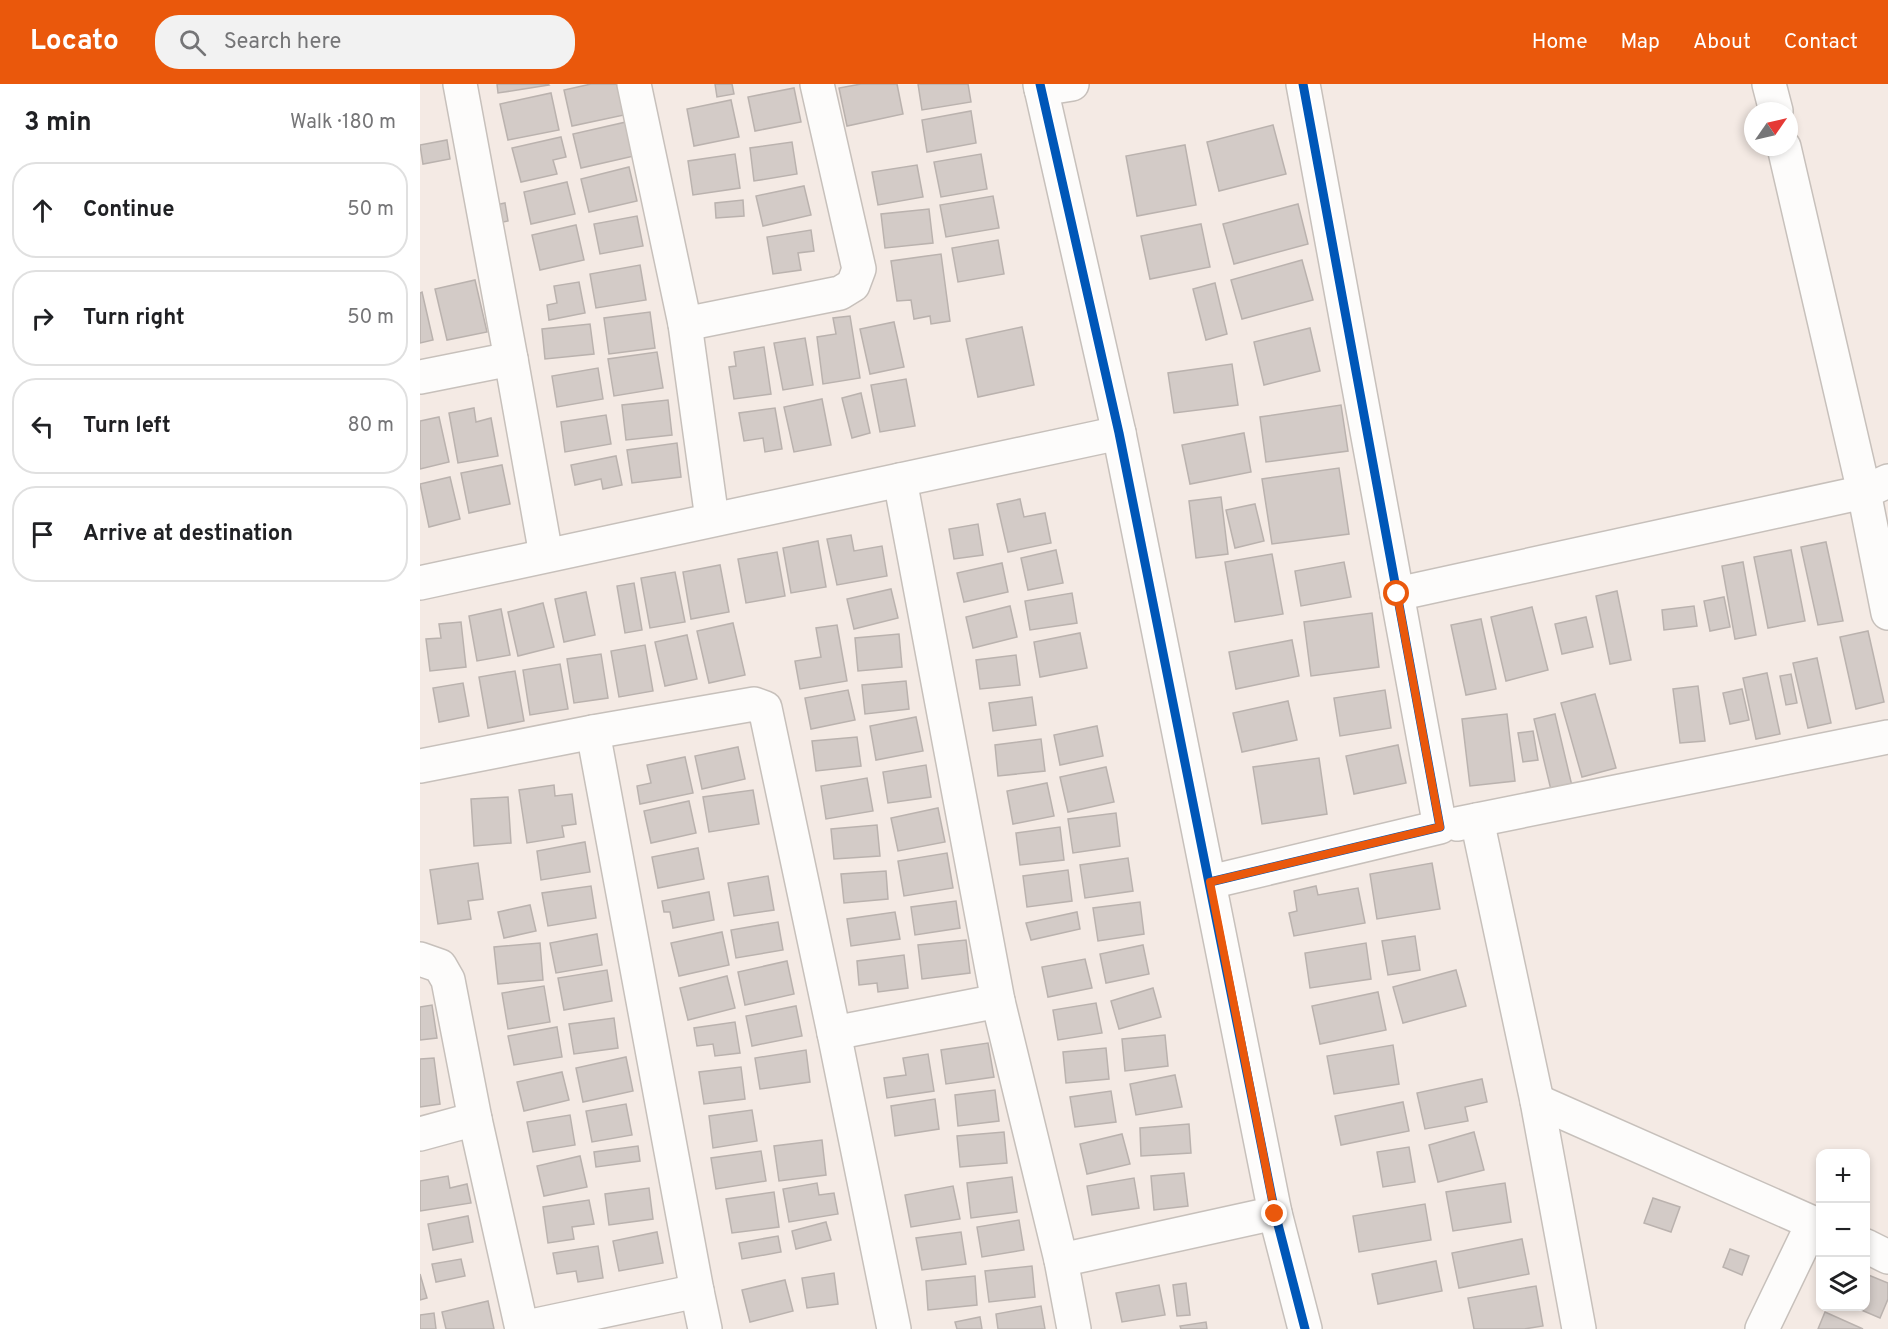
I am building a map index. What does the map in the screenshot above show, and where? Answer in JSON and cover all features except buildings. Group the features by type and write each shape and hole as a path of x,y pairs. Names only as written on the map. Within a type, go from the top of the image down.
{"street":[{"path":"460,84 546,555"},
{"path":"634,84 685,324 712,519"},
{"path":"685,324 840,293 853,285 859,269 817,84"},
{"path":"1303,84 1440,827"},
{"path":"1769,84 1774,102"},
{"path":"1051,86 1275,1214 1305,1329"},
{"path":"1786,156 1876,487 1888,613"},
{"path":"420,377 511,359"},
{"path":"420,583 1119,433"},
{"path":"900,480 998,1001 1061,1260 1074,1329"},
{"path":"1397,594 1876,487"},
{"path":"420,766 593,732 754,704 765,708 894,1329"},
{"path":"593,732 705,1329"},
{"path":"1210,882 1440,827 1888,737"},
{"path":"1478,820 1537,1101 1579,1329"},
{"path":"420,959 440,966 448,980 475,1119 522,1328 697,1292"},
{"path":"834,1033 998,1001"},
{"path":"1537,1101 1816,1225"},
{"path":"420,1134 475,1119"},
{"path":"1061,1260 1275,1214"},
{"path":"1762,1329 1816,1227"},
{"path":"1870,1248 1888,1257"}],"cycle path":[{"path":"1040,84 1119,433 1275,1213 1305,1329"},
{"path":"1210,882 1440,827 1303,84"}],"route":[{"path":"1275,1214 1210,882 1440,827 1397,594"}]}
